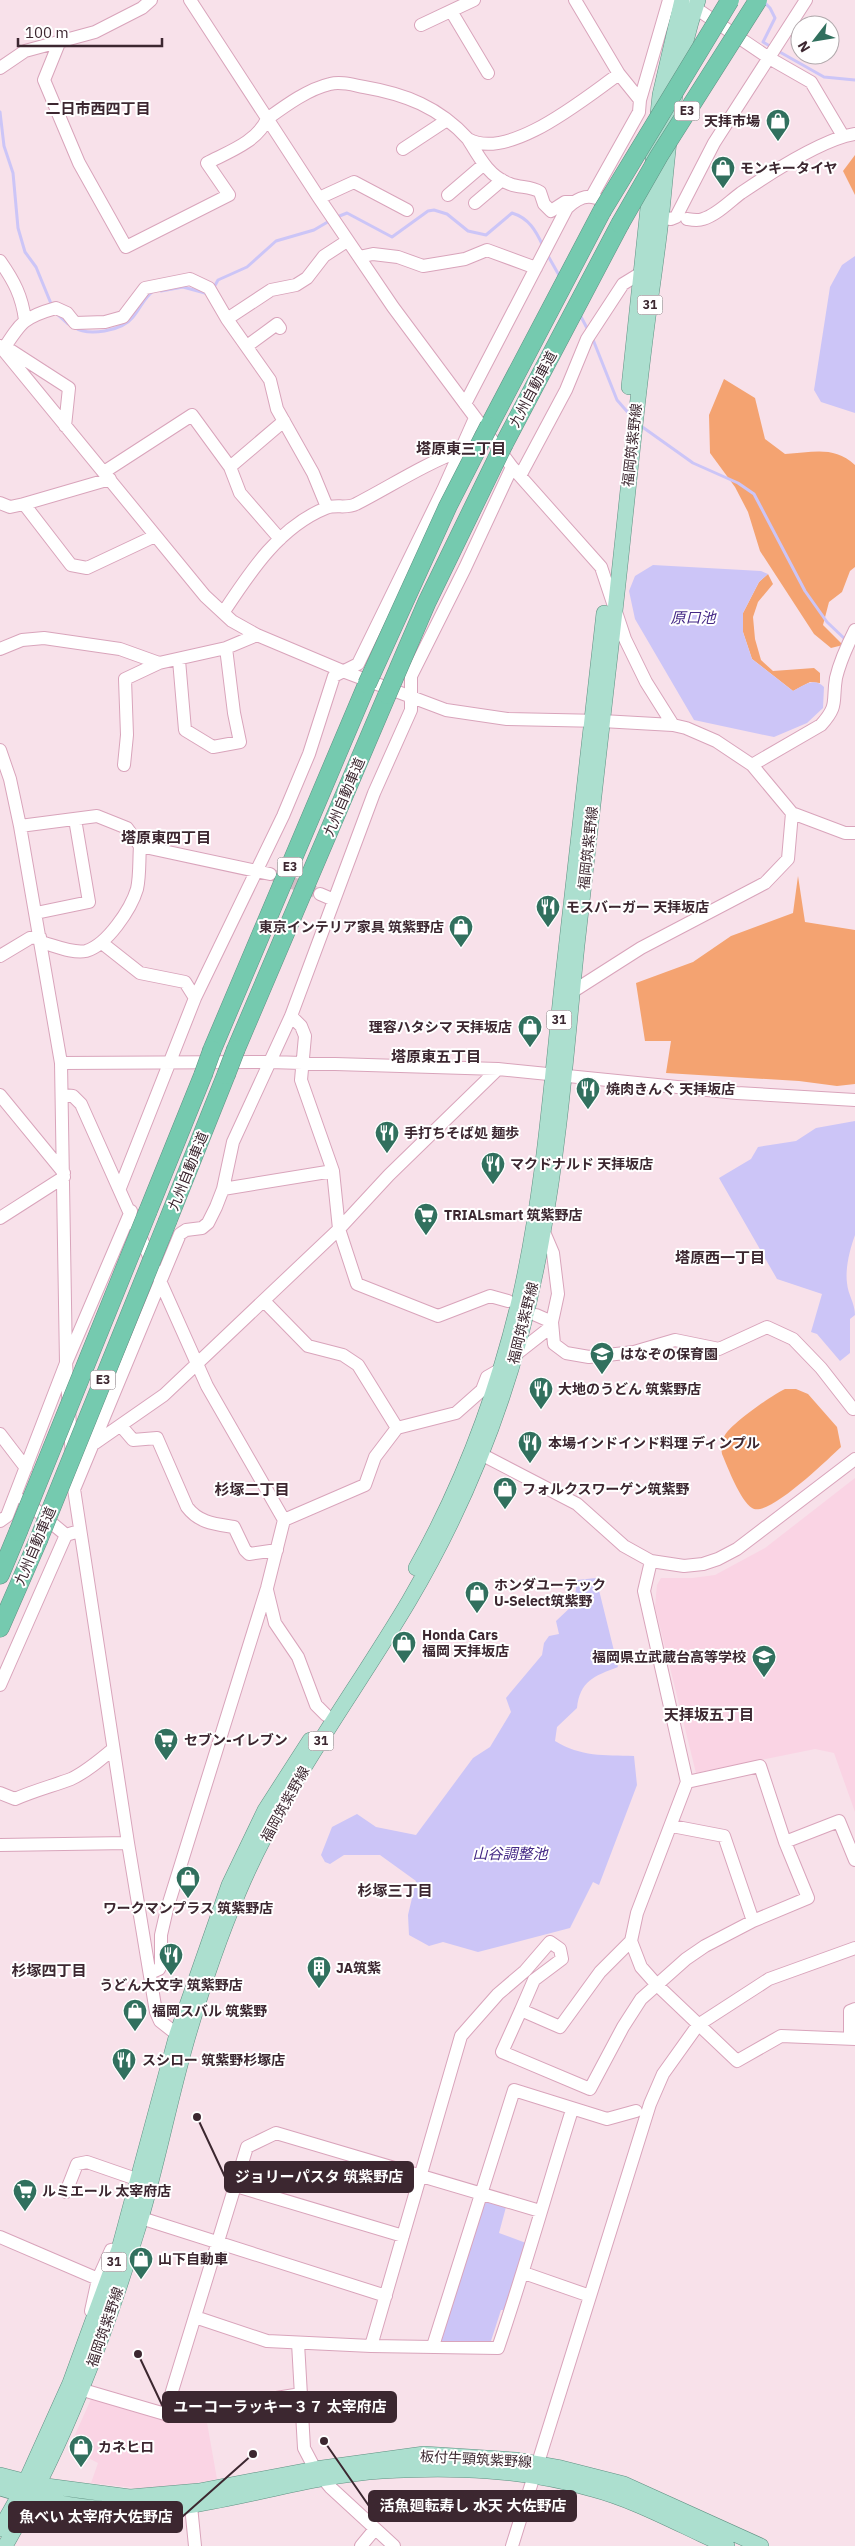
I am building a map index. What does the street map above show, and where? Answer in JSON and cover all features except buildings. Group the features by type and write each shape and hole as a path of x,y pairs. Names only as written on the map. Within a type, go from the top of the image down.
{"highway":[{"name":"九州自動車道","path":"0,1575 139,1211 202,1075 368,684 448,506 482,422 597,202 730,0"},
{"name":"九州自動車道","path":"0,1628 38,1541 236,1050 427,602 504,444 620,224 659,156 758,0"}],"main road":[{"name":"福岡筑紫野線","path":"6,2546 70,2383 119,2250 138,2180 229,1885 266,1810 418,1565 477,1451 501,1369 520,1297 572,992 608,582 660,95 690,2"},
{"name":"福岡筑紫野線","path":"0,2529 29,2490 83,2390 141,2218 181,2038 240,1890 276,1815 411,1597 445,1537 516,1355 530,1302 544,1232 596,721 615,612 640,377 661,218 671,114 690,2"},
{"name":"板付牛頸筑紫野線","path":"0,2488 130,2497 169,2495 320,2474 453,2469 536,2469 624,2484 761,2546"},
{"name":"板付牛頸筑紫野線","path":"536,2469 593,2489 727,2546"},
{"name":"板付牛頸筑紫野線","path":"0,2475 29,2490 86,2508 134,2511 191,2506 320,2474"}],"street":[{"path":"0,68 25,51 95,32 142,8 151,0"},
{"path":"190,0 358,257 465,404 482,422 516,471 602,567 608,582 615,612 646,682 673,725"},
{"path":"421,25 474,0"},
{"path":"575,0 619,74 640,100"},
{"path":"468,139 483,165 509,184 535,188 540,192 544,204 551,211 565,202 597,202 639,112 640,100 669,0"},
{"path":"646,215 676,218 714,142 806,0"},
{"path":"688,219 697,220 708,217 742,192 790,164 849,135 811,82 768,58 690,2"},
{"path":"451,11 488,73"},
{"path":"59,42 44,80 79,163 126,247 229,195 207,163 250,140 263,128 266,119 316,88 332,83 379,88 408,97 428,105 474,143 486,143 521,138 539,129 619,74"},
{"path":"404,149 447,120"},
{"path":"448,194 483,165"},
{"path":"476,204 502,180"},
{"path":"319,198 354,182 407,210"},
{"path":"465,404 567,208 573,202"},
{"path":"227,319 271,290 296,285 307,278 324,256 347,241"},
{"path":"358,257 373,254 398,257 423,266 465,259 487,250 536,268"},
{"path":"0,261 16,285 23,301 25,320"},
{"path":"74,1489 162,1282 180,1234 186,1230 202,1228 208,1223 223,1189 233,1142 291,1016 374,792 411,710 411,676 516,471 566,390 587,339 622,284 641,273"},
{"path":"3,347 30,315 56,308 67,313 75,323 105,322 123,317 145,288 190,279 209,288 227,319 270,380 277,408 313,473 327,507"},
{"path":"247,346 277,324 280,328"},
{"path":"3,347 69,388 65,426"},
{"path":"3,347 65,426 205,596 232,621 257,635 345,672 446,710 507,719 673,725 699,733 752,765 792,813 845,833 855,833"},
{"path":"0,503 10,507 24,504 107,476 192,415 230,467 240,493 280,539"},
{"path":"230,467 284,421"},
{"path":"120,1188 167,1063 195,998 219,952 255,870 283,816 309,754 334,676 358,664 462,450 482,422"},
{"path":"223,612 257,563 280,539 327,507 353,506 443,457 462,450"},
{"path":"24,504 71,565 87,568 155,536"},
{"path":"752,765 820,725 829,715 835,705 836,680 842,656 855,630"},
{"path":"124,765 127,734 125,679 159,663 226,648 257,635"},
{"path":"0,649 22,640 44,638 120,649 159,663"},
{"path":"179,660 186,730 213,747 240,742 234,713 226,648"},
{"path":"0,752 10,779 20,826 61,1063 66,1363 74,1489 79,1531 128,1843 158,2017 181,2038"},
{"path":"572,992 641,948 764,883 788,859 792,813"},
{"path":"0,956 30,938 40,939 79,952 87,951 102,943 121,919 137,887 140,846 127,828 97,816 20,826"},
{"path":"36,913 89,902 75,819"},
{"path":"140,846 270,874"},
{"path":"320,894 334,900"},
{"path":"102,943 140,973 185,982 195,998"},
{"path":"291,1016 301,1026 305,1036 301,1080 332,1171 339,1229 358,1284 438,1316 490,1296 508,1301"},
{"path":"61,1063 270,1062 498,1069 737,1093 855,1100"},
{"path":"95,1443 164,1395 339,1229 390,1175 498,1069"},
{"path":"0,1095 64,1175"},
{"path":"63,1095 73,1096 81,1104 120,1188 139,1211 162,1282 219,1410 263,1480 284,1520 267,1588 166,1909 161,1935 161,1965 159,1969 150,1973"},
{"path":"223,1189 332,1171"},
{"path":"0,1218 64,1175"},
{"path":"0,1521 7,1516 66,1363 139,1211"},
{"path":"544,1232 553,1253 558,1294 552,1324 554,1344 557,1348 566,1353 589,1357 634,1352 675,1340 719,1349 767,1327 793,1338 821,1368 852,1409"},
{"path":"264,1300 308,1346 343,1355 358,1365 397,1428"},
{"path":"536,1314 552,1324"},
{"path":"516,1355 552,1324"},
{"path":"284,1520 365,1485 376,1456 397,1428 456,1413 482,1390 488,1377 501,1369"},
{"path":"121,1426 134,1440 157,1438 187,1507 193,1515 204,1522 234,1527 245,1550 249,1554 277,1550"},
{"path":"0,1434 26,1468"},
{"path":"477,1451 577,1504 624,1546 651,1561 684,1566 718,1559 737,1549 855,1459"},
{"path":"15,1494 66,1535"},
{"path":"0,1685 66,1535 79,1531"},
{"path":"521,2010 560,2027 600,1972 631,1941 637,1913 688,1782 644,1591 651,1561"},
{"path":"267,1588 275,1623 298,1657 316,1705 326,1715"},
{"path":"0,1793 14,1799 34,1790 70,1779 83,1772 113,1749"},
{"path":"371,2346 461,2036 498,1994 525,1971 550,1942 560,1949 562,1960 534,1980 502,2052 590,2089 627,2020 641,1999 692,1954 754,1921 808,1898 785,1842 760,1766 688,1782"},
{"path":"785,1842 839,1821 855,1860"},
{"path":"672,1826 724,1836 754,1921"},
{"path":"0,1845 128,1843"},
{"path":"631,1941 642,1967 657,1985 737,2062 780,2036 853,2038 850,2011 855,2009"},
{"path":"512,2546 650,2104 663,2074 698,2025 770,1979 855,1948"},
{"path":"433,2346 514,2090 572,2110 607,2119 636,2111"},
{"path":"195,2317 267,2340 371,2346 498,2348 524,2273 540,2211 572,2110"},
{"path":"165,2414 247,2147 276,2133 540,2211"},
{"path":"66,2192 77,2164 87,2162 138,2180"},
{"path":"236,2186 403,2236"},
{"path":"141,2218 386,2296"},
{"path":"0,2237 98,2280"},
{"path":"92,2322 91,2309 98,2280 111,2250 119,2250"},
{"path":"524,2273 590,2296"},
{"path":"298,2342 304,2448 320,2474 394,2546"},
{"path":"83,2390 165,2414 176,2414 301,2394"},
{"path":"191,2506 195,2546"},
{"path":"361,2546 375,2529"}],"shaded area":[{"path":"855,155 855,195 843,171"},
{"path":"724,379 755,398 765,439 785,454 830,452 847,459 855,465 855,567 850,571 842,592 829,602 823,625 843,645 831,648 814,634 760,551 748,512 735,487 710,453 709,415"},
{"path":"768,574 773,584 758,602 753,617 755,639 761,660 773,671 814,668 820,673 820,683 810,682 793,691 752,659 743,632 743,613 759,582"},
{"path":"798,876 805,922 855,930 855,1084 837,1086 799,1081 666,1073 671,1041 645,1041 636,983 693,962 731,936 793,913"},
{"path":"785,1389 796,1389 808,1394 837,1427 841,1447 783,1497 760,1509 752,1508 743,1498 731,1475 722,1454 722,1442 729,1430 744,1417"},
{"name":"福岡県立武蔵台高等学校","path":"855,1478 855,1812 834,1753 815,1749 696,1773 655,1607 657,1585 661,1578 692,1578 715,1575 765,1548"},
{"path":"92,2397 130,2411 158,2416 175,2418 206,2417 217,2479 172,2488 135,2488 91,2483 98,2463 69,2448"}],"water":[{"path":"855,256 855,413 821,402 814,390 830,287 842,265"},
{"name":"原口池","path":"653,565 761,571 768,574 759,582 743,613 743,632 752,659 793,691 809,683 820,684 824,687 823,708 807,723 774,737 694,720 635,619 629,591 635,576"},
{"path":"855,1121 855,1235 848,1259 847,1277 855,1315 850,1319 850,1353 840,1361 817,1334 811,1332 822,1294 777,1279 719,1178 751,1159 758,1147 796,1141 816,1128"},
{"name":"山谷調整池","path":"596,1578 618,1667 595,1677 585,1686 581,1691 577,1708 557,1727 555,1741 584,1753 634,1756 637,1785 599,1885 593,1882 570,1928 478,1952 443,1942 429,1946 409,1935 408,1915 416,1881 380,1855 344,1855 330,1864 325,1862 321,1855 332,1827 357,1814 376,1827 416,1835 473,1758 490,1747 511,1712 506,1698 542,1655 544,1643 549,1636 559,1634 556,1621 574,1604 577,1580"},
{"path":"487,2202 506,2207 499,2233 526,2243 506,2310 501,2310 490,2344 444,2344 440,2340 484,2203"}],"waterway":[{"path":"763,1 770,8 775,18 763,42 773,48"},
{"path":"778,51 824,77 855,80"},
{"path":"0,112 4,146 13,173 18,228 25,252 36,267 52,306"},
{"path":"337,217 347,213 392,237 428,211 434,210 447,214 468,231 486,235 512,213 523,218 535,230 543,246"},
{"path":"213,289 218,280 247,267 276,241 314,230 331,220"},
{"path":"547,254 560,277"},
{"path":"161,291 183,287 205,293 208,292"},
{"path":"74,327 88,332 96,332 121,326 133,317 152,292"},
{"path":"579,313 588,330"},
{"path":"58,315 68,324"},
{"path":"592,337 617,400 631,416"},
{"path":"641,426 693,463 738,483 754,494 805,591 827,622 847,641"}],"tunnel":[{"path":"270,874 320,894"}],"place":[{"name":"天拝市場","path":"778,142"},
{"name":"モンキータイヤ","path":"723,189"},
{"name":"モスバーガー 天拝坂店","path":"548,928"},
{"name":"東京インテリア家具 筑紫野店","path":"461,948"},
{"name":"理容ハタシマ 天拝坂店","path":"530,1048"},
{"name":"焼肉きんぐ 天拝坂店","path":"588,1110"},
{"name":"手打ちそば処 麺歩","path":"387,1154"},
{"name":"マクドナルド 天拝坂店","path":"493,1185"},
{"name":"TRIALsmart 筑紫野店","path":"426,1236"},
{"name":"はなぞの保育園","path":"602,1375"},
{"name":"大地のうどん 筑紫野店","path":"541,1410"},
{"name":"本場インドインド料理 ディンプル","path":"530,1464"},
{"name":"フォルクスワーゲン筑紫野","path":"505,1510"},
{"name":"ホンダユーテック U-Select筑紫野","path":"477,1614"},
{"name":"Honda Cars 福岡 天拝坂店","path":"404,1664"},
{"name":"福岡県立武蔵台高等学校","path":"764,1678"},
{"name":"セブン-イレブン","path":"166,1761"},
{"name":"ワークマンプラス 筑紫野店","path":"188,1899"},
{"name":"うどん大文字 筑紫野店","path":"171,1976"},
{"name":"JA筑紫","path":"319,1989"},
{"name":"福岡スバル 筑紫野","path":"135,2032"},
{"name":"スシロー 筑紫野杉塚店","path":"124,2081"},
{"name":"ジョリーパスタ 筑紫野店","path":"197,2117"},
{"name":"ルミエール 太宰府店","path":"25,2212"},
{"name":"山下自動車","path":"141,2280"},
{"name":"ユーコーラッキー３７ 太宰府店","path":"138,2354"},
{"name":"活魚廻転寿し 水天 大佐野店","path":"324,2441"},
{"name":"魚べい 太宰府大佐野店","path":"253,2454"},
{"name":"カネヒロ","path":"81,2468"}],"district":[{"name":"二日市西四丁目","path":"98,109"},
{"name":"塔原東三丁目","path":"461,449"},
{"name":"塔原東四丁目","path":"166,838"},
{"name":"塔原東五丁目","path":"436,1057"},
{"name":"塔原西一丁目","path":"720,1258"},
{"name":"杉塚二丁目","path":"252,1490"},
{"name":"天拝坂五丁目","path":"709,1715"},
{"name":"杉塚三丁目","path":"395,1891"},
{"name":"杉塚四丁目","path":"49,1971"}]}
